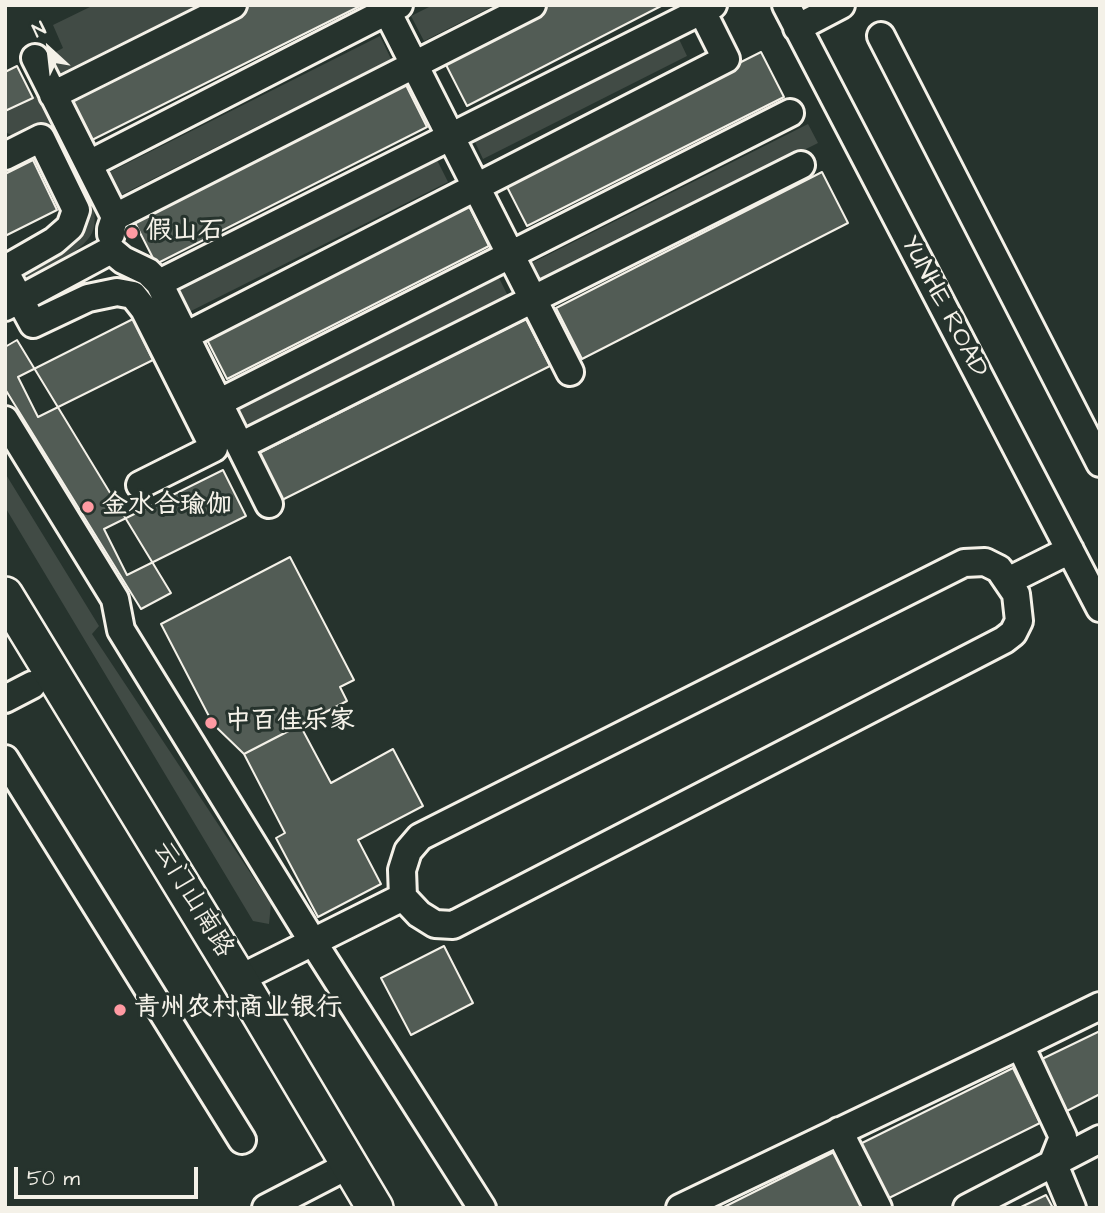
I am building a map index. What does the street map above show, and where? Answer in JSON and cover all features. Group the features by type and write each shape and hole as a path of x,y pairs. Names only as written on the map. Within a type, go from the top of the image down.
{"main road":[{"name":"云门山南路","path":"5,595 239,979 374,1208"}],"street":[{"path":"53,95 233,5"},
{"path":"111,250 111,229 116,217 532,5"},
{"path":"791,17 841,5"},
{"path":"89,164 390,7 414,65 570,372"},
{"path":"159,283 707,8 726,59 185,336"},
{"name":"YUNHE ROAD","path":"791,17 1083,560 1100,608"},
{"path":"881,36 1100,463"},
{"path":"35,58 116,217"},
{"path":"218,403 790,113"},
{"path":"5,156 41,138 75,210 71,227 54,241 5,270 13,303 33,324 88,299 117,292 133,295 144,309 214,448 140,485"},
{"path":"240,446 802,165"},
{"path":"111,250 123,260 148,272 159,283 269,505"},
{"path":"13,303 111,250"},
{"path":"5,420 115,599 121,630 313,942 482,1208"},
{"path":"1008,581 1083,560"},
{"path":"985,562 999,569 1016,594 1019,621 1013,633 1004,640 453,925 435,924 419,914 403,897 402,870 408,851 421,838 964,563 985,562"},
{"path":"5,698 33,685"},
{"path":"5,759 242,1140"},
{"path":"239,979 403,897"},
{"path":"680,1208 1100,1006"},
{"path":"1020,1045 1063,1137 1053,1162 1072,1208"},
{"path":"839,1131 878,1208"},
{"path":"967,1208 1100,1139"},
{"path":"266,1208 349,1165"}],"shaded area":[{"path":"94,5 209,5 57,80 45,58 63,48 53,25"},
{"path":"433,5 495,5 424,41 411,16"},
{"path":"380,36 391,59 119,196 108,173"},
{"path":"678,37 687,56 483,159 474,140"},
{"path":"38,95 92,199 95,216 92,233 80,247 22,281 21,277 75,244 85,230 88,219 88,208 46,125 16,137 5,132 5,111"},
{"path":"808,124 818,143 539,283 530,264"},
{"path":"435,156 448,182 189,312 176,287"},
{"path":"499,278 510,300 250,431 239,409"},
{"path":"5,473 99,626 92,634 271,904 269,924 253,921 5,507"}],"building":[{"path":"248,5 362,5 88,142 65,97"},
{"path":"548,5 663,5 467,106 443,59"},
{"path":"761,52 784,97 527,226 504,181"},
{"path":"17,66 33,98 5,111 5,72"},
{"path":"404,81 427,127 156,264 132,217"},
{"path":"33,160 57,210 5,236 5,174"},
{"path":"822,172 848,223 582,359 556,308"},
{"path":"467,202 489,246 227,379 204,334"},
{"path":"133,319 153,360 38,417 18,377"},
{"path":"526,319 550,366 282,500 259,453"},
{"path":"17,340 171,593 141,609 5,389 5,347"},
{"path":"223,470 246,516 127,575 104,529"},
{"path":"290,557 354,680 340,687 347,701 244,754 213,724 161,624"},
{"path":"300,725 331,783 393,749 423,806 358,840 381,884 318,917 276,838 285,833 244,754"},
{"path":"444,946 473,1003 411,1035 381,978"},
{"path":"1100,1031 1100,1094 1067,1111 1042,1059"},
{"path":"1013,1068 1040,1123 883,1201 856,1146"},
{"path":"836,1151 864,1206 722,1208"},
{"path":"1046,1195 1053,1208 1019,1208"}],"place":[{"name":"假山石","path":"132,233"},
{"name":"金水合瑜伽","path":"88,507"},
{"name":"中百佳乐家","path":"211,723"},
{"name":"青州农村商业银行","path":"120,1010"}]}
